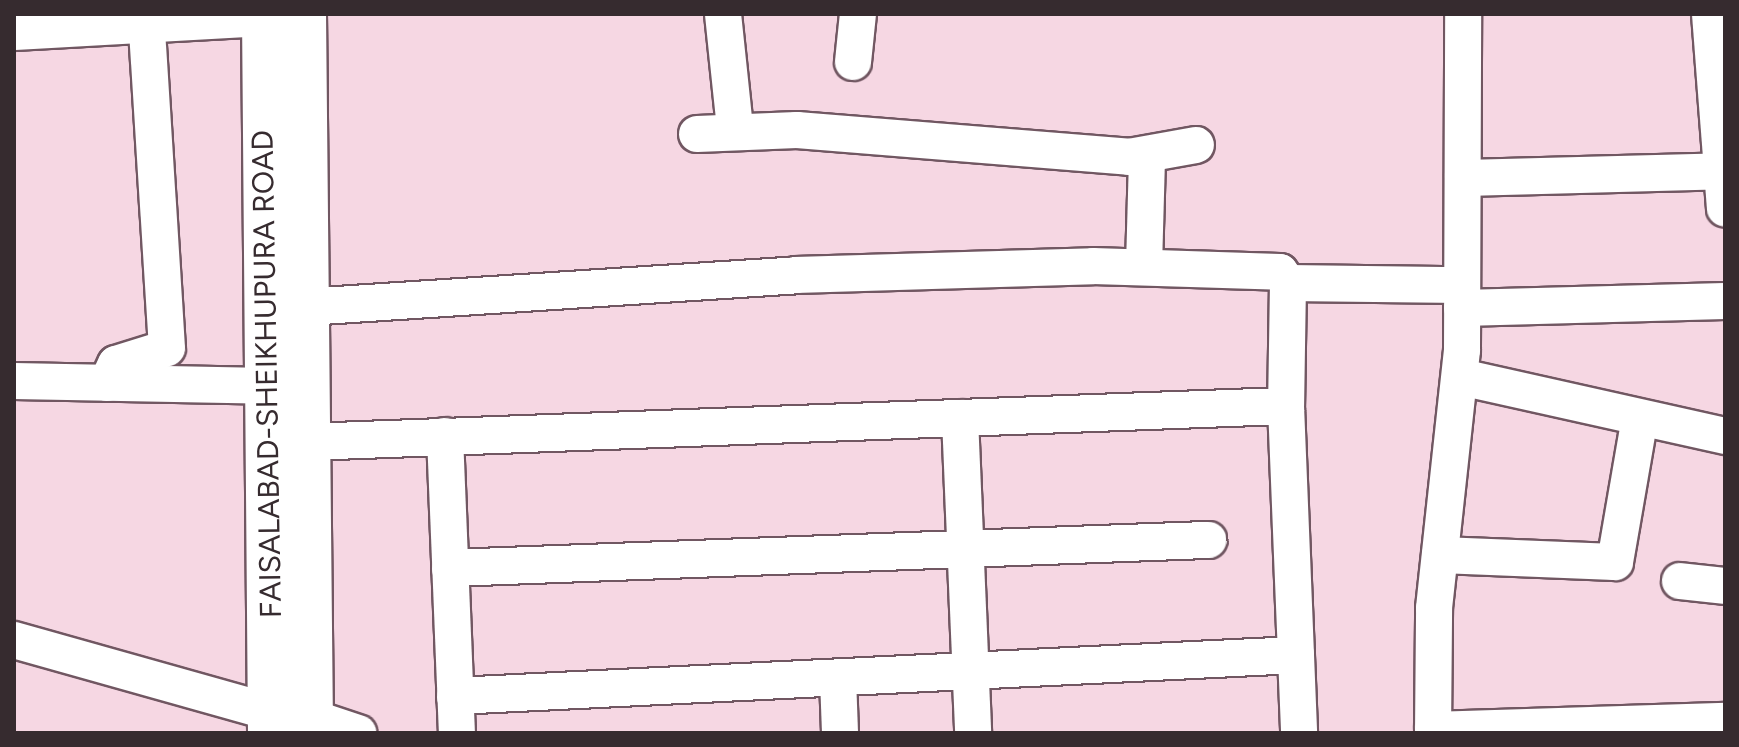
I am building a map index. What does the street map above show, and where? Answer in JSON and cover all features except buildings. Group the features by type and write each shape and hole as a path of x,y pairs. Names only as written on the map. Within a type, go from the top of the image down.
{"highway":[{"name":"FAISALABAD-SHEIKHUPURA ROAD","path":"288,15 306,307 307,442 290,724"},
{"name":"FAISALABAD-SHEIKHUPURA ROAD","path":"288,15 268,386 290,724"}],"street":[{"path":"723,14 735,129"},
{"path":"853,62 858,14"},
{"path":"1463,14 1461,377 1440,555 1433,732 1725,721"},
{"path":"1710,14 1725,208"},
{"path":"14,32 146,20 288,15"},
{"path":"107,383 116,364 167,348 146,20"},
{"path":"697,134 735,129 1147,157 1196,145"},
{"path":"1144,266 1147,157"},
{"path":"1463,178 1724,171"},
{"path":"306,307 795,275 1144,266 1267,270 1284,274 1288,283 1286,406 1299,733"},
{"path":"1288,283 1462,297 1725,301"},
{"path":"1461,377 1725,436"},
{"path":"14,381 268,386"},
{"path":"307,442 1286,406"},
{"path":"960,418 973,733"},
{"path":"1440,555 1615,562 1640,418"},
{"path":"445,436 457,733"},
{"path":"450,568 966,544 1208,540"},
{"path":"1680,581 1725,586"},
{"path":"14,640 290,724 358,733"},
{"path":"455,696 1296,655"},
{"path":"838,678 840,733"}]}
